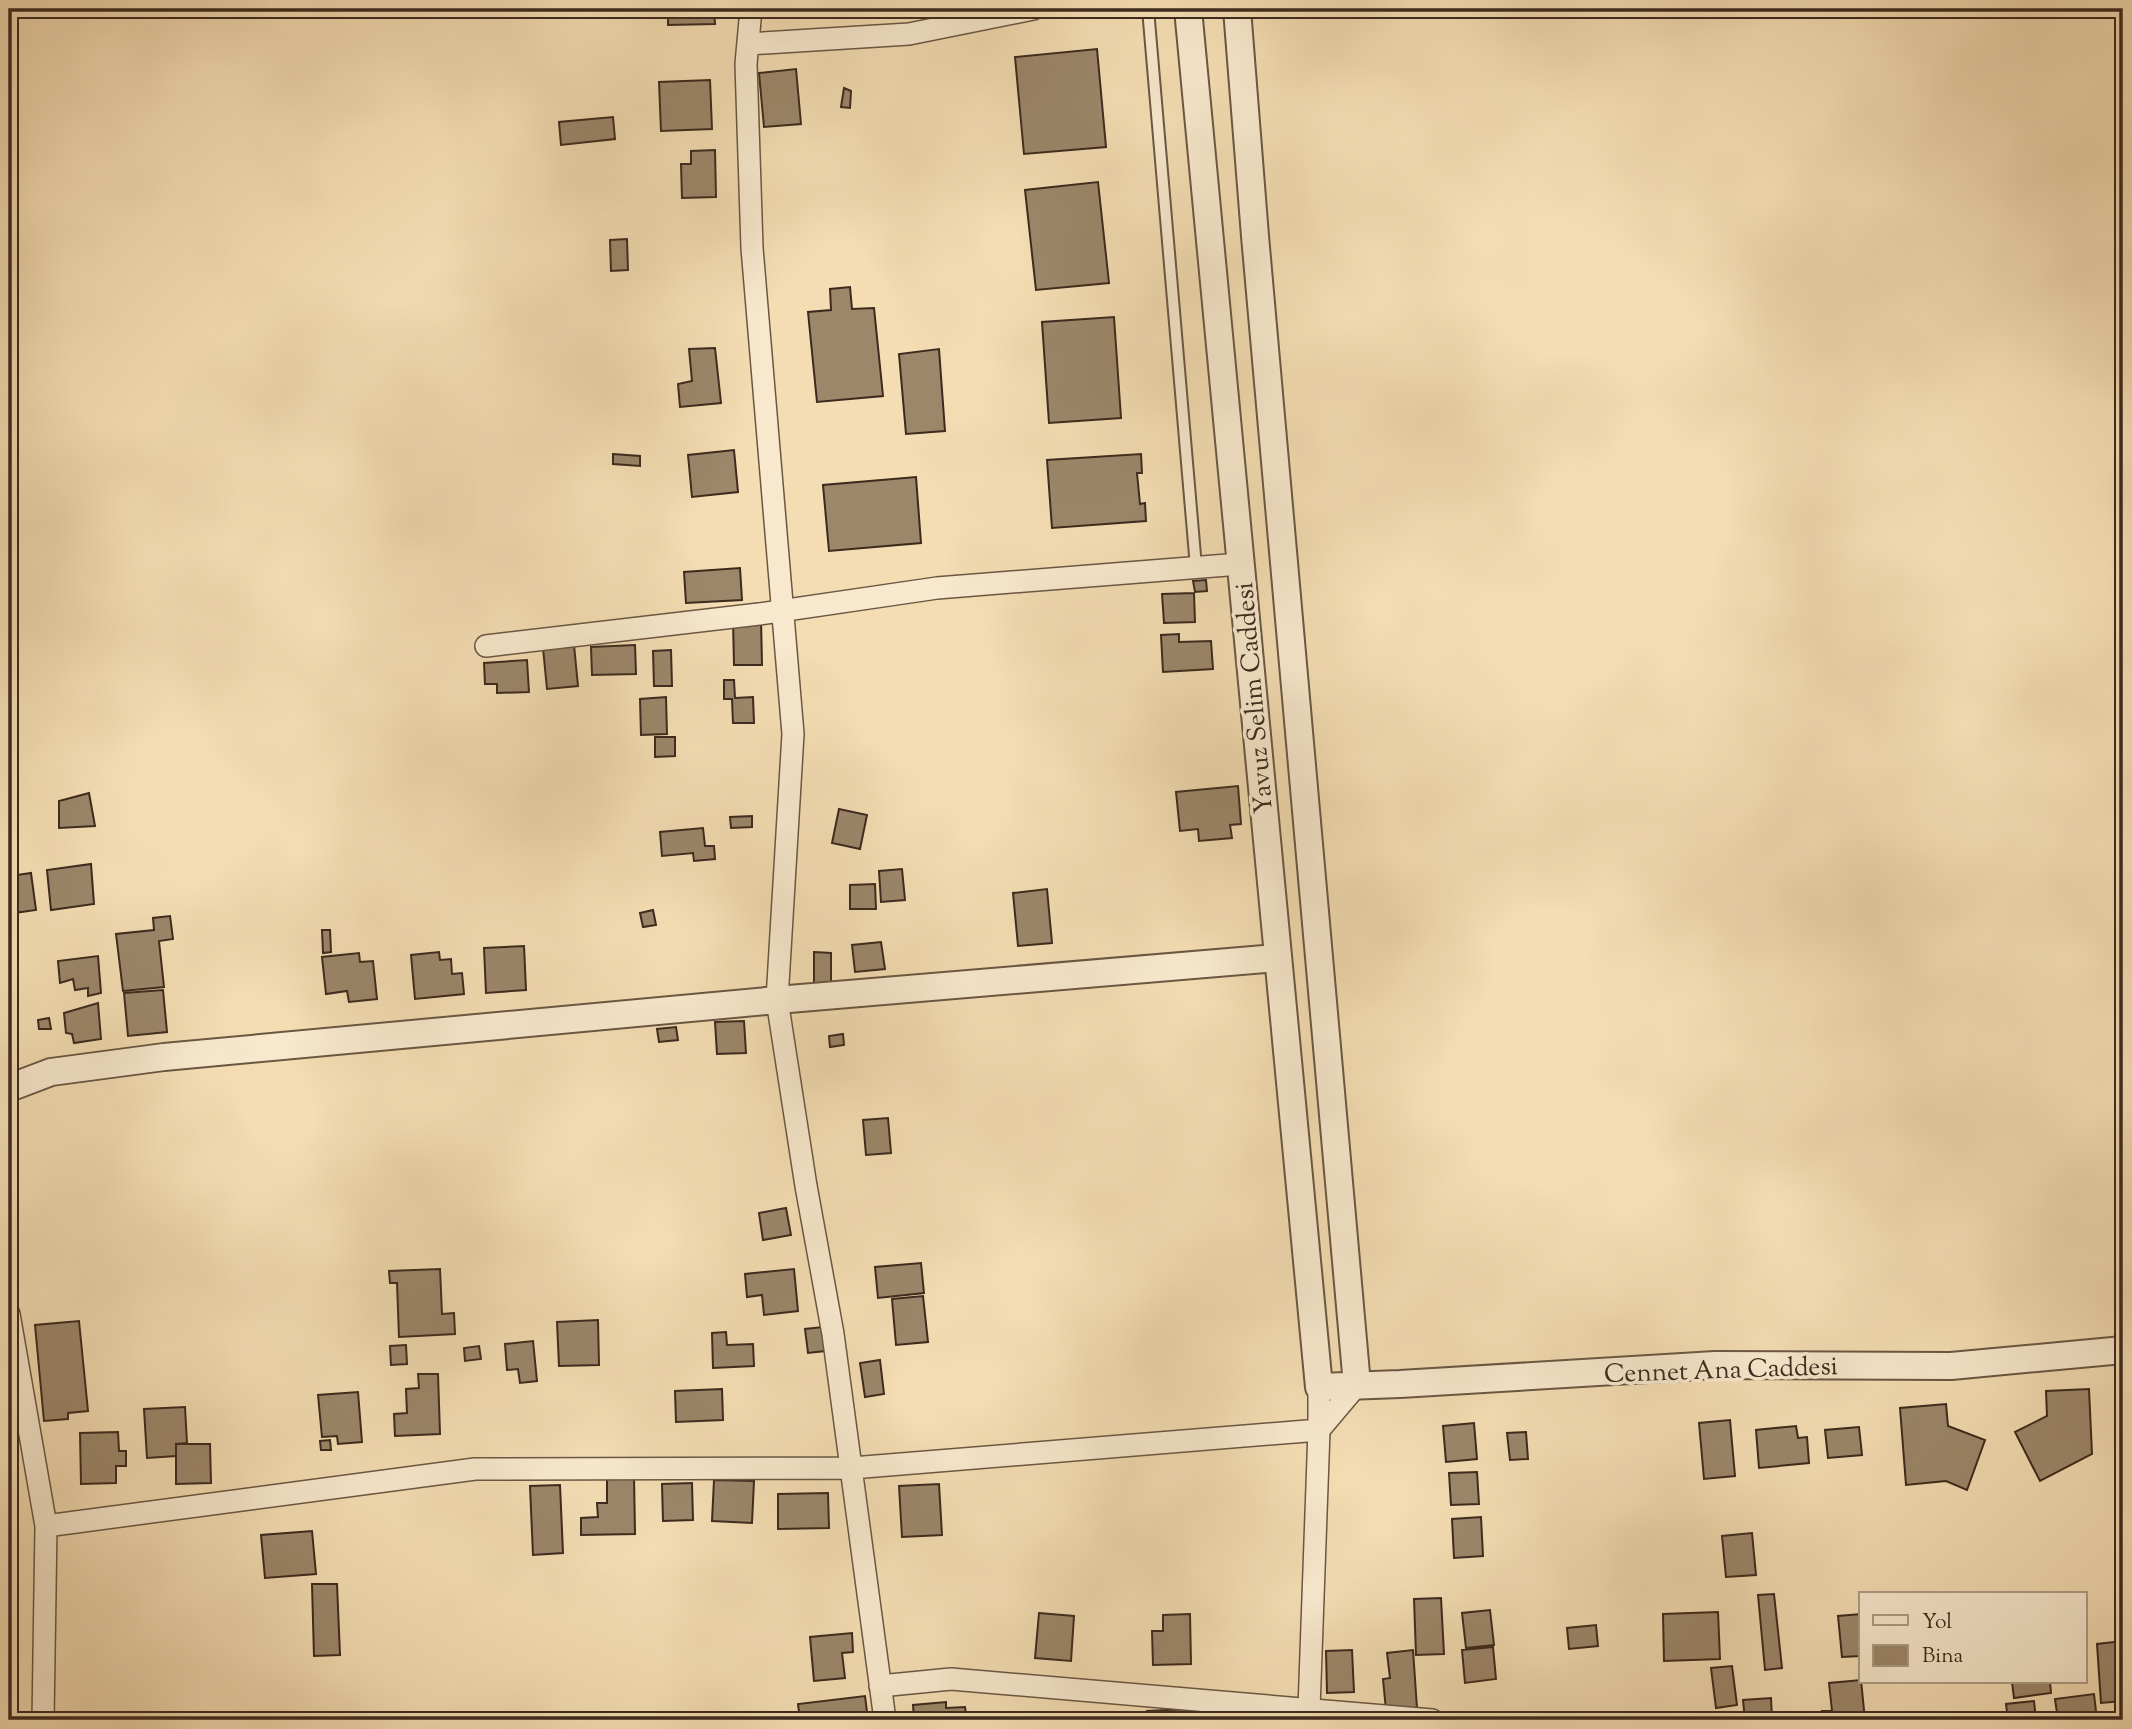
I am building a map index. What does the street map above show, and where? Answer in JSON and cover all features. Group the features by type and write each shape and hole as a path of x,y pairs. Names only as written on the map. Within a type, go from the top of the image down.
{"street":[{"path":"751,9 746,64 752,248 793,734 777,1000 806,1186 833,1334 885,1720"},
{"path":"748,44 909,34 1033,9"},
{"name":"Yavuz Selim Caddesi","path":"1188,9 1319,1387"},
{"name":"Yavuz Selim Caddesi","path":"1237,9 1357,1385"},
{"path":"486,646 759,614 937,588 1240,564"},
{"path":"9,1088 51,1072 164,1057 777,1000 1277,958"},
{"path":"9,1314 46,1526 43,1720"},
{"name":"Cennet Ana Caddesi","path":"1319,1387 1714,1366 1951,1366 2123,1350"},
{"path":"46,1526 475,1469 852,1468 1319,1430 1357,1385"},
{"path":"1309,1709 1319,1387"},
{"path":"880,1686 951,1679 1432,1720"}],"lane":[{"path":"1148,9 1196,567"}],"building":[{"path":"668,9 714,9 715,24 668,25"},
{"path":"1097,49 1106,147 1024,154 1015,57"},
{"path":"796,69 801,124 764,127 759,73"},
{"path":"710,80 712,129 661,131 659,82"},
{"path":"844,88 851,91 850,108 841,107"},
{"path":"613,117 615,139 561,145 559,122"},
{"path":"715,150 716,197 682,198 681,164 691,164 691,151"},
{"path":"1098,182 1109,283 1036,290 1025,190"},
{"path":"627,239 628,270 611,271 610,240"},
{"path":"850,287 852,309 874,308 883,396 817,402 808,312 831,310 830,289"},
{"path":"1114,317 1121,418 1049,423 1042,322"},
{"path":"715,348 721,403 680,407 678,384 692,381 689,349"},
{"path":"939,349 945,431 906,434 899,354"},
{"path":"734,450 738,492 692,497 688,455"},
{"path":"613,454 640,456 640,466 613,464"},
{"path":"1141,454 1142,473 1137,473 1140,504 1145,503 1146,521 1052,528 1047,460"},
{"path":"916,477 921,543 829,551 823,485"},
{"path":"740,568 742,600 686,603 684,572"},
{"path":"1206,580 1207,591 1195,592 1193,581"},
{"path":"1194,593 1195,622 1164,623 1162,594"},
{"path":"761,619 762,665 734,665 733,620"},
{"path":"1179,634 1179,642 1211,641 1213,669 1163,672 1161,635"},
{"path":"574,645 578,686 547,689 543,648"},
{"path":"635,645 636,674 592,675 591,647"},
{"path":"671,650 672,686 654,686 653,651"},
{"path":"527,660 529,692 497,693 497,684 485,684 484,663"},
{"path":"724,680 734,680 735,698 753,697 754,723 733,723 732,699 724,699"},
{"path":"666,697 667,734 641,735 640,699"},
{"path":"655,737 675,737 675,756 655,757"},
{"path":"1238,786 1241,824 1230,825 1232,838 1199,841 1198,829 1180,831 1176,792"},
{"path":"89,793 95,826 59,828 59,801"},
{"path":"839,809 867,815 860,849 832,843"},
{"path":"752,816 752,827 731,828 730,817"},
{"path":"703,828 705,846 714,846 715,859 694,861 693,853 662,856 660,832"},
{"path":"91,864 94,904 51,910 47,870"},
{"path":"902,869 905,900 881,902 879,871"},
{"path":"31,873 36,910 14,913 10,876"},
{"path":"875,884 876,909 850,909 850,885"},
{"path":"1047,889 1052,943 1018,946 1013,893"},
{"path":"653,910 656,925 643,927 640,913"},
{"path":"170,916 173,939 159,941 164,987 123,991 116,934 154,930 153,918"},
{"path":"322,930 330,930 331,952 323,953"},
{"path":"881,942 885,969 855,972 852,945"},
{"path":"524,946 526,990 486,993 484,948"},
{"path":"439,952 440,960 451,959 452,974 462,973 464,994 415,999 411,955"},
{"path":"814,952 831,953 831,986 814,986"},
{"path":"359,953 360,962 373,961 377,999 349,1002 347,991 326,994 322,957"},
{"path":"98,956 101,993 88,996 88,988 75,990 73,979 60,983 58,961"},
{"path":"163,990 167,1032 128,1036 124,993"},
{"path":"98,1003 101,1039 74,1043 72,1034 66,1033 64,1013"},
{"path":"49,1018 51,1029 39,1029 38,1020"},
{"path":"744,1021 746,1053 717,1054 715,1022"},
{"path":"676,1027 678,1040 659,1042 657,1029"},
{"path":"843,1034 844,1045 830,1047 829,1036"},
{"path":"888,1118 891,1153 866,1155 863,1120"},
{"path":"786,1208 791,1235 763,1240 759,1213"},
{"path":"921,1263 924,1293 878,1298 875,1267"},
{"path":"440,1269 442,1314 454,1313 455,1334 399,1337 397,1283 390,1283 389,1271"},
{"path":"794,1269 798,1311 764,1315 762,1295 747,1297 745,1274"},
{"path":"923,1296 928,1342 896,1345 892,1299"},
{"path":"598,1320 599,1365 559,1366 557,1322"},
{"path":"79,1321 88,1411 68,1413 68,1419 44,1421 35,1325"},
{"path":"823,1327 825,1351 808,1353 805,1329"},
{"path":"726,1332 727,1345 753,1344 754,1366 713,1368 712,1333"},
{"path":"533,1341 537,1381 520,1383 518,1369 507,1370 505,1344"},
{"path":"406,1345 407,1364 391,1365 390,1346"},
{"path":"479,1346 481,1359 465,1361 464,1348"},
{"path":"880,1360 884,1394 865,1397 860,1363"},
{"path":"418,1374 438,1374 440,1434 395,1436 394,1414 407,1413 406,1389 419,1388"},
{"path":"722,1389 723,1420 676,1422 675,1391"},
{"path":"2089,1389 2092,1454 2040,1481 2015,1432 2047,1416 2046,1391"},
{"path":"358,1392 362,1442 338,1444 337,1436 322,1437 318,1395"},
{"path":"1946,1404 1948,1426 1985,1440 1967,1490 1946,1481 1906,1485 1900,1408"},
{"path":"185,1407 187,1443 176,1444 176,1456 147,1458 144,1409"},
{"path":"1730,1420 1735,1476 1704,1479 1699,1423"},
{"path":"1474,1423 1477,1459 1446,1462 1443,1426"},
{"path":"1796,1426 1798,1438 1807,1437 1809,1463 1759,1468 1756,1430"},
{"path":"1859,1427 1862,1455 1828,1458 1825,1430"},
{"path":"118,1432 119,1451 126,1451 126,1466 116,1466 116,1483 81,1484 80,1433"},
{"path":"1526,1432 1528,1459 1510,1460 1507,1433"},
{"path":"330,1440 331,1450 321,1450 320,1441"},
{"path":"176,1444 210,1444 211,1483 176,1484"},
{"path":"1477,1472 1479,1504 1451,1505 1449,1473"},
{"path":"607,1476 634,1476 635,1534 581,1535 581,1518 598,1517 597,1503 607,1503"},
{"path":"714,1480 754,1481 752,1523 712,1521"},
{"path":"692,1483 693,1520 663,1521 662,1484"},
{"path":"939,1484 942,1535 902,1537 899,1486"},
{"path":"560,1485 563,1553 533,1555 530,1486"},
{"path":"828,1493 829,1528 778,1529 778,1494"},
{"path":"1481,1517 1483,1556 1454,1558 1452,1519"},
{"path":"312,1531 316,1574 265,1578 261,1535"},
{"path":"1752,1533 1756,1575 1726,1577 1722,1536"},
{"path":"312,1584 337,1584 340,1655 314,1656"},
{"path":"1774,1594 1782,1668 1765,1670 1758,1595"},
{"path":"1441,1598 1444,1654 1416,1655 1414,1599"},
{"path":"1490,1610 1494,1645 1466,1648 1462,1613"},
{"path":"1718,1612 1720,1659 1664,1661 1663,1614"},
{"path":"1039,1613 1074,1616 1071,1661 1035,1658"},
{"path":"1190,1614 1191,1664 1153,1665 1152,1631 1163,1631 1163,1615"},
{"path":"1859,1614 1859,1656 1842,1657 1838,1616"},
{"path":"1596,1625 1598,1646 1569,1649 1567,1628"},
{"path":"852,1633 853,1652 842,1653 845,1678 814,1681 810,1637"},
{"path":"2123,1641 2123,1701 2101,1703 2097,1644"},
{"path":"1493,1647 1496,1679 1465,1683 1462,1650"},
{"path":"1352,1650 1354,1692 1327,1693 1326,1651"},
{"path":"1413,1650 1417,1708 1386,1710 1383,1679 1390,1678 1387,1653"},
{"path":"1732,1666 1737,1705 1716,1708 1711,1668"},
{"path":"1859,1680 1865,1720 1833,1720 1829,1683"},
{"path":"2012,1684 2050,1684 2051,1693 2014,1698"},
{"path":"2094,1694 2097,1720 2058,1720 2055,1699"},
{"path":"865,1696 868,1720 800,1720 798,1704"},
{"path":"1771,1698 1772,1720 1745,1720 1743,1700"},
{"path":"2034,1701 2036,1720 2008,1720 2006,1704"},
{"path":"946,1702 946,1708 965,1707 967,1720 914,1720 913,1705"},
{"path":"1187,1709 1188,1720 1148,1720 1147,1711"},
{"path":"1822,1711 1832,1711 1832,1720 1823,1720"},
{"path":"1108,1715 1108,1720 1071,1720 1071,1718"}]}
